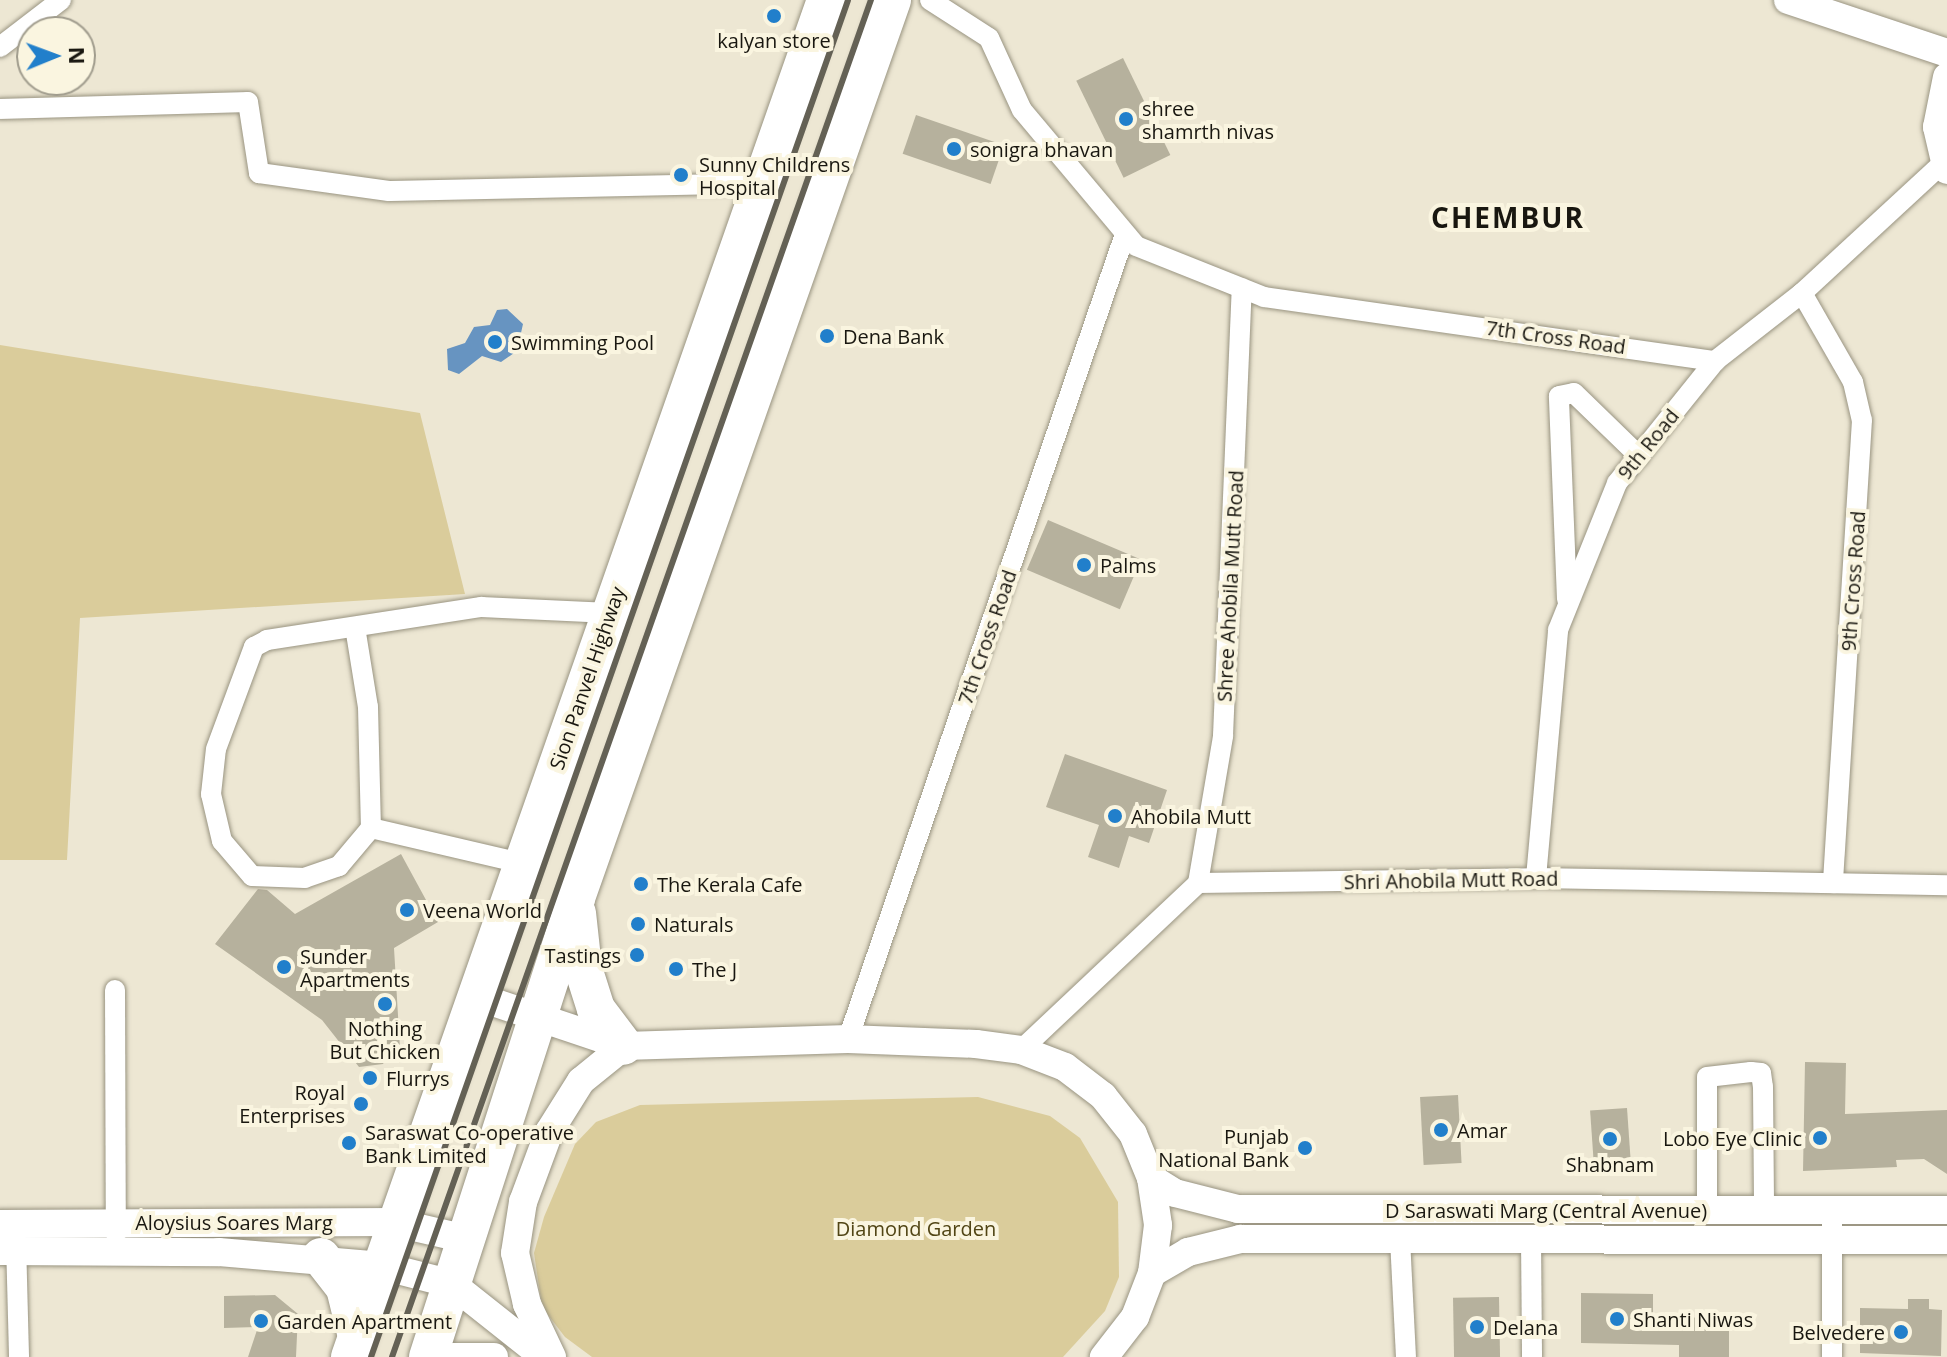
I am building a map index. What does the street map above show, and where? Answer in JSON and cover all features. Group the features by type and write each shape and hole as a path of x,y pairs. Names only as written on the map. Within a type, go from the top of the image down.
{"highway":[{"name":"Sion Panvel Highway","path":"353,1347 382,1266 393,1222 826,0"},
{"path":"428,1357 576,898 892,0"},
{"path":"576,898 583,968 596,1009 624,1046"},
{"path":"321,1257 345,1288 353,1347"}],"main road":[{"path":"1788,0 1947,53"},
{"path":"1945,166 1937,127 1947,77"},
{"path":"475,996 624,1046 848,1039 1021,1050 1065,1067 1103,1096 1133,1134 1151,1178 1158,1225 1152,1273 1135,1317 1106,1356"},
{"path":"552,1357 527,1304 515,1253 523,1202 549,1132 581,1081 624,1046"},
{"name":"D Saraswati Marg (Central Avenue)","path":"1151,1178 1186,1197 1238,1209 1947,1210"},
{"path":"219,1252 220,1220"},
{"name":"Aloysius Soares Marg","path":"116,1237 220,1220 393,1222 466,1239"},
{"path":"277,1255 280,1222"},
{"name":"Aloysius Soares Marg","path":"8,1237 116,1237 219,1252 321,1257 382,1266 452,1284"},
{"name":"D Saraswati Marg (Central Avenue)","path":"1152,1273 1188,1252 1227,1241 1531,1238 1947,1240"},
{"path":"452,1284 544,1357"},
{"path":"453,1357 494,1357"}],"street":[{"path":"0,47 61,0"},
{"name":"7th Cross Road","path":"930,0 989,38 1022,110 1136,246 1264,297 1715,361"},
{"path":"0,109 248,102 259,173 389,191 761,183"},
{"name":"9th Road","path":"1536,878 1558,630 1617,483 1715,361 1802,293 1945,166"},
{"name":"7th Cross Road","path":"848,1039 1125,234"},
{"name":"Shree Ahobila Mutt Road","path":"1198,883 1223,736 1242,288"},
{"name":"9th Cross Road","path":"1802,293 1853,382 1862,420 1833,883"},
{"path":"1568,606 1559,396 1574,393 1639,456"},
{"path":"355,627 368,707 371,828 339,866 305,878 252,876 222,841 211,794 216,749 254,647 355,627 481,607 610,613"},
{"path":"371,828 522,863"},
{"name":"Shri Ahobila Mutt Road","path":"1198,883 1536,878 1947,885"},
{"path":"1021,1050 1198,883"},
{"path":"115,990 116,1237"},
{"path":"1707,1210 1707,1077 1737,1072 1761,1073 1764,1210"},
{"path":"1832,1210 1832,1357"},
{"path":"8,1237 19,1357"},
{"path":"1531,1238 1532,1357"},
{"path":"1400,1239 1406,1357"}],"green space":[{"path":"0,345 420,413 465,594 80,618 67,860 0,860"},
{"name":"Diamond Garden","path":"978,1097 1050,1116 1080,1138 1118,1202 1119,1277 1105,1311 1063,1357 592,1357 565,1337 542,1307 534,1253 544,1217 575,1144 596,1122 640,1105"}],"water":[{"name":"Swimming Pool","path":"507,309 523,324 517,351 501,362 482,356 459,374 448,370 447,349 465,343 474,327 490,325 497,310"}],"building":[{"name":"shree shamrth nivas","path":"1123,58 1170,155 1124,178 1076,81"},
{"name":"sonigra bhavan","path":"916,115 1004,145 991,184 903,154"},
{"name":"Palms","path":"1048,520 1141,559 1120,609 1027,570"},
{"name":"Ahobila Mutt","path":"1065,754 1167,790 1149,843 1129,836 1119,868 1088,857 1099,825 1046,807"},
{"name":"Sunder Apartments","path":"401,854 438,922 394,948 400,1049 392,1048 383,1064 359,1067 322,1020 215,944 258,889 267,890 295,914"},
{"path":"1805,1062 1846,1063 1845,1114 1947,1110 1947,1174 1924,1159 1896,1160 1897,1167 1803,1171"},
{"name":"Amar","path":"1458,1095 1462,1163 1424,1165 1420,1097"},
{"name":"Shabnam","path":"1627,1108 1631,1167 1594,1169 1590,1111"},
{"path":"1581,1293 1653,1294 1653,1317 1729,1318 1729,1357 1679,1357 1679,1345 1581,1343"},
{"name":"Garden Apartment","path":"275,1295 298,1314 296,1357 248,1357 258,1327 224,1328 224,1296"},
{"name":"Delana","path":"1499,1297 1500,1357 1454,1357 1453,1298"},
{"name":"Belvedere","path":"1908,1299 1929,1299 1929,1309 1942,1310 1941,1356 1860,1353 1860,1308 1908,1309"}],"railway":[{"path":"371,1357 848,0"},
{"path":"392,1357 871,0"}],"place":[{"name":"kalyan store","path":"774,16"},
{"name":"shree shamrth nivas","path":"1126,119"},
{"name":"sonigra bhavan","path":"954,149"},
{"name":"Sunny Childrens Hospital","path":"681,175"},
{"name":"Dena Bank","path":"827,336"},
{"name":"Swimming Pool","path":"495,342"},
{"name":"Palms","path":"1084,565"},
{"name":"Ahobila Mutt","path":"1115,816"},
{"name":"The Kerala Cafe","path":"641,884"},
{"name":"Veena World","path":"407,910"},
{"name":"Naturals","path":"638,924"},
{"name":"Tastings","path":"637,955"},
{"name":"Sunder Apartments","path":"284,967"},
{"name":"The J","path":"676,969"},
{"name":"Nothing But Chicken","path":"385,1004"},
{"name":"Flurrys","path":"370,1078"},
{"name":"Royal Enterprises","path":"361,1104"},
{"name":"Amar","path":"1441,1130"},
{"name":"Lobo Eye Clinic","path":"1820,1138"},
{"name":"Shabnam","path":"1610,1139"},
{"name":"Saraswat Co-operative Bank Limited","path":"349,1143"},
{"name":"Punjab National Bank","path":"1305,1148"},
{"name":"Shanti Niwas","path":"1617,1319"},
{"name":"Garden Apartment","path":"261,1321"},
{"name":"Delana","path":"1477,1327"},
{"name":"Belvedere","path":"1901,1332"}],"district":[{"name":"CHEMBUR","path":"1508,217"}]}
